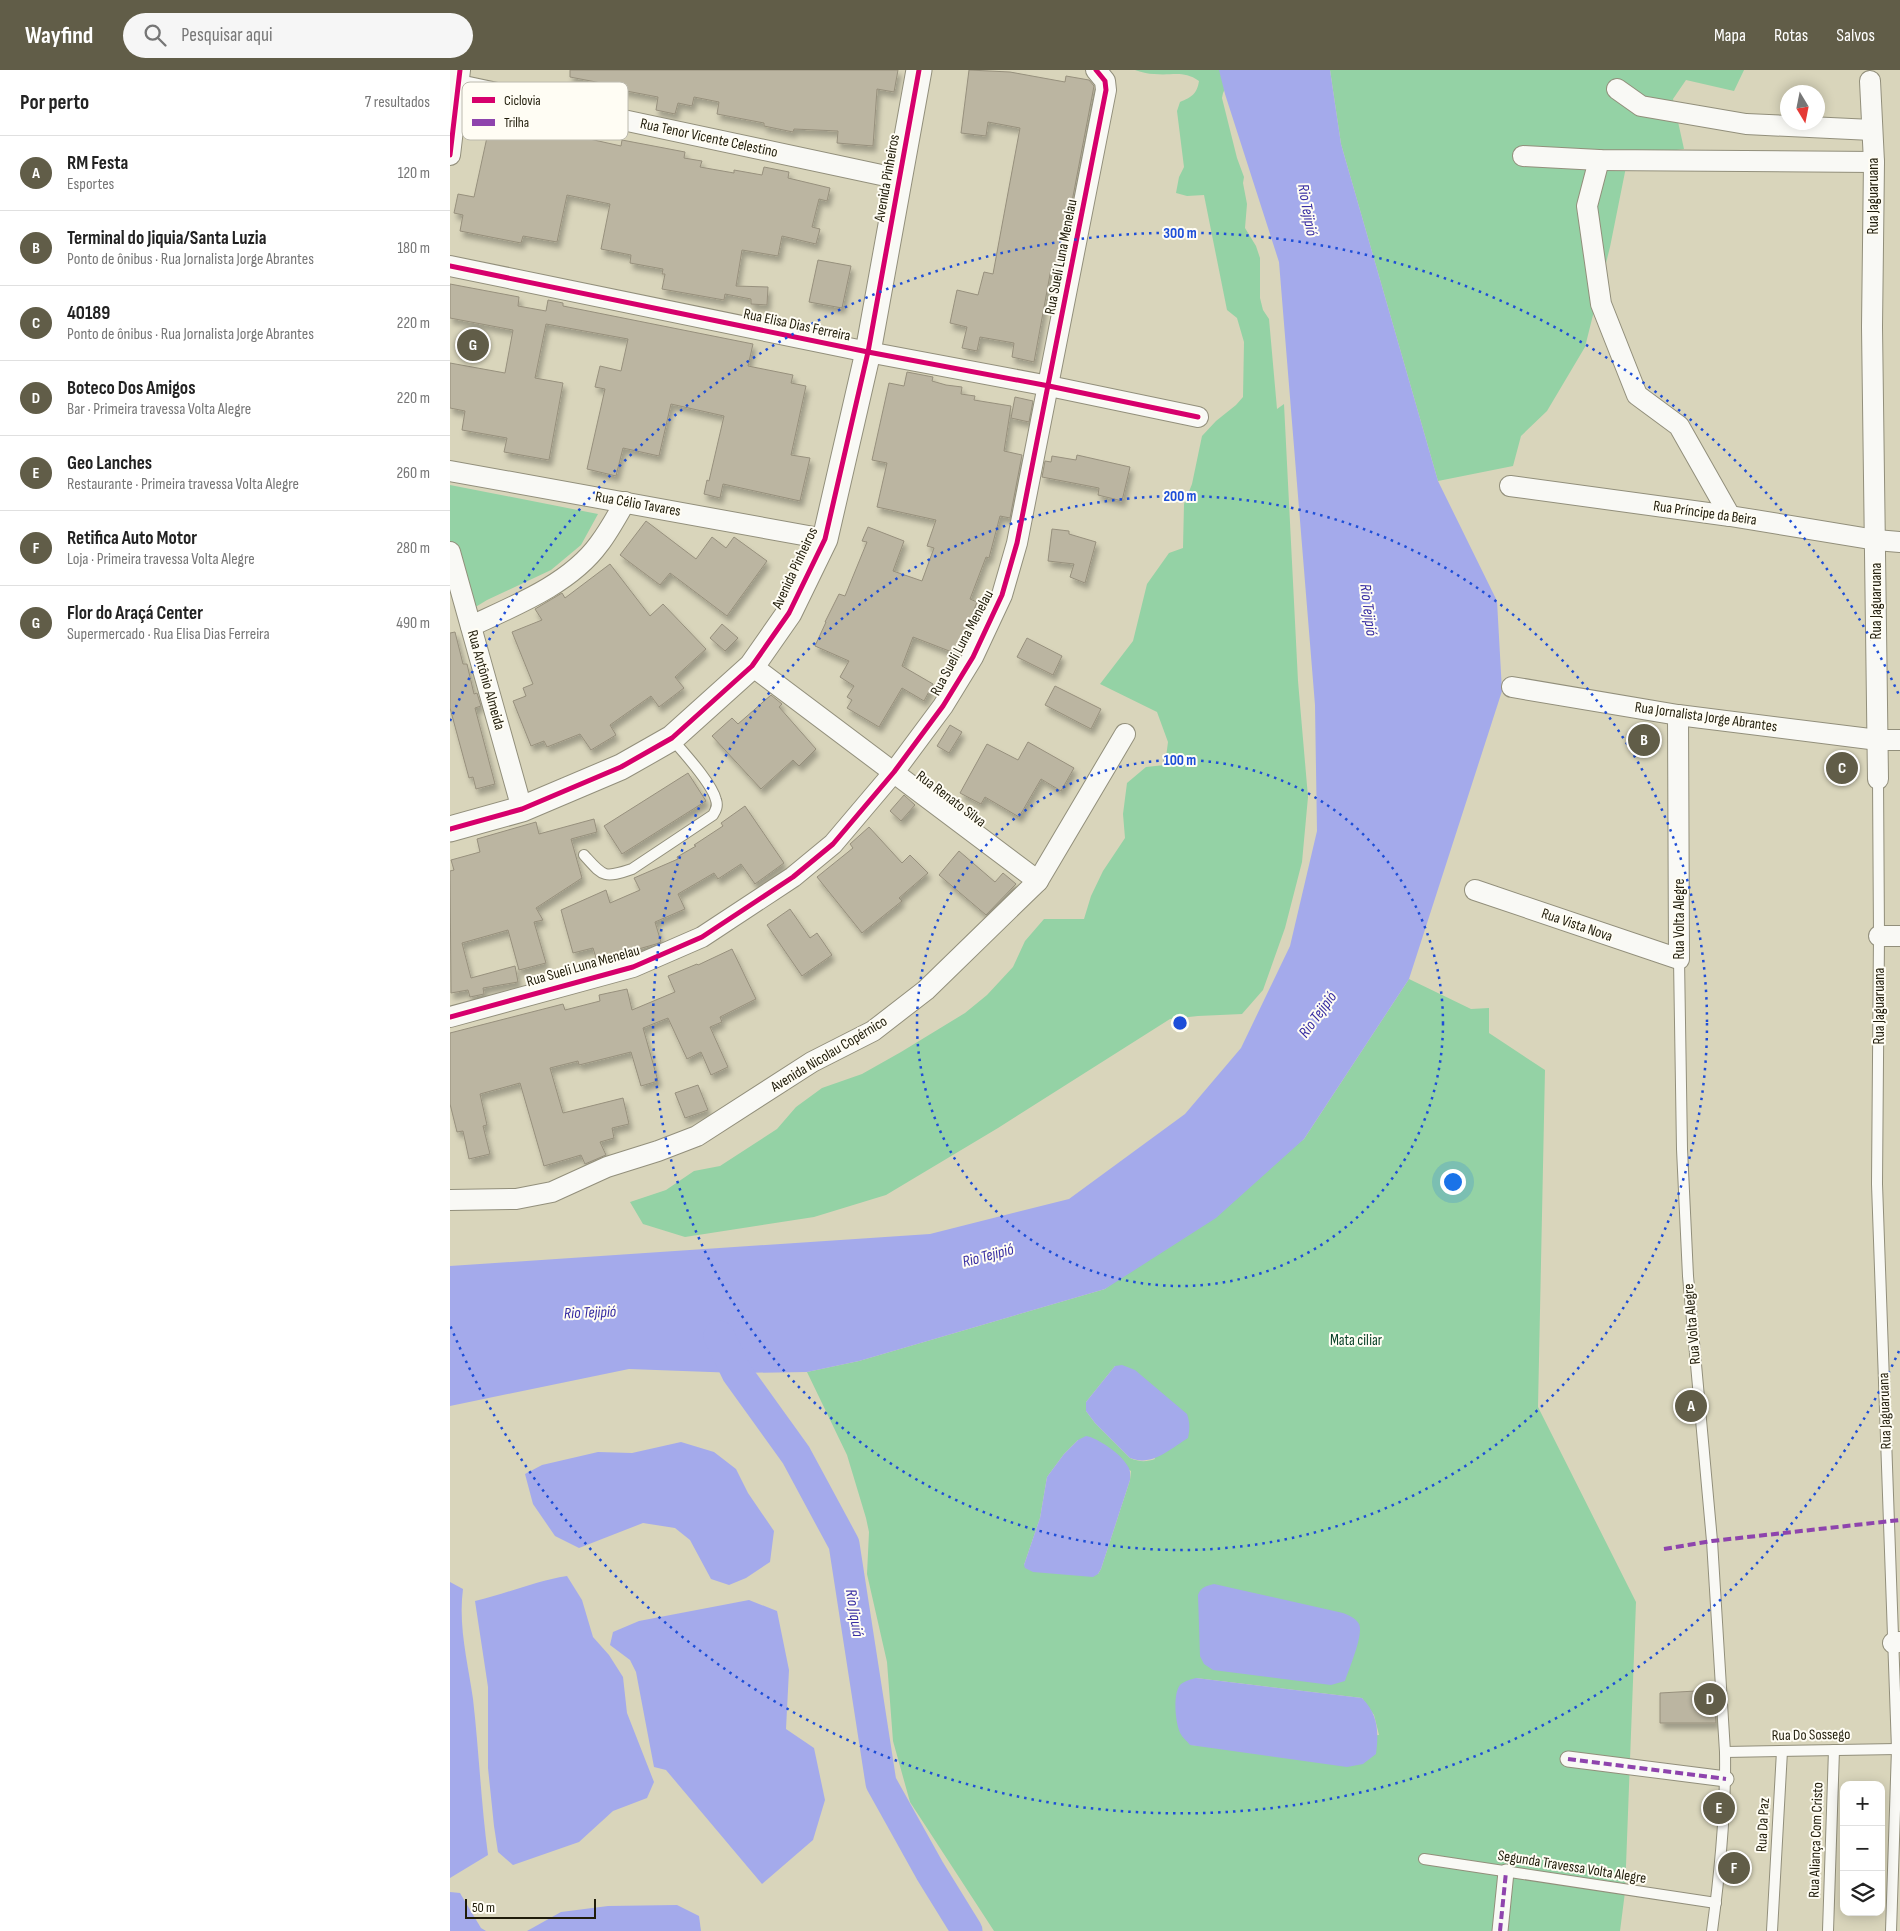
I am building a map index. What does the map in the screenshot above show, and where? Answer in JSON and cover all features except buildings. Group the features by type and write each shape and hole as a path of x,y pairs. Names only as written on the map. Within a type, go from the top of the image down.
{"street":[{"name":"Avenida Pinheiros","path":"450,830 522,809 621,767 672,738 752,666 789,613 825,539 868,352 919,70"},
{"name":"Rua Sueli Luna Menelau","path":"450,1017 634,967 702,937 793,877 833,844 894,772 943,706 973,656 1002,595 1017,543 1106,90 1105,81 1096,70"},
{"name":"Rua Tenor Vicente Celestino","path":"460,78 477,82"},
{"path":"450,155 460,78"},
{"name":"Rua Jaguaruana","path":"1870,81 1874,162 1872,327 1878,779"},
{"path":"1617,89 1641,106 1746,124 1872,130"},
{"name":"Rua Tenor Vicente Celestino","path":"628,117 900,179"},
{"path":"1523,156 1599,160 1874,162"},
{"path":"1599,160 1587,206 1601,304 1637,395 1679,426 1730,516"},
{"name":"Rua Elisa Dias Ferreira","path":"450,266 868,352 1049,386 1198,417"},
{"name":"Rua Célio Tavares","path":"450,471 825,539"},
{"name":"Rua Príncipe da Beira","path":"1510,486 1730,516 1876,540 1900,542"},
{"path":"471,626 542,591 576,567 598,545 625,502"},
{"name":"Rua Antônio Almeida","path":"450,552 522,809"},
{"name":"Rua Renato Silva","path":"752,666 1038,881"},
{"name":"Rua Jornalista Jorge Abrantes","path":"1512,687 1678,715 1878,740 1900,740"},
{"name":"Rua Volta Alegre","path":"1678,715 1679,959"},
{"name":"Avenida Nicolau Copérnico","path":"450,1200 516,1200 552,1192 607,1167 697,1136 812,1062 873,1031 926,990 1038,881 1125,734"},
{"name":"Rua Vista Nova","path":"1475,890 1679,959"},
{"path":"1879,936 1900,936"},
{"path":"1568,1759 1726,1779"},
{"path":"1500,1931 1506,1872"}],"lane":[{"path":"584,856 600,873 608,875 620,873 632,869 713,815 716,809 716,801 712,791 672,738"},
{"name":"Rua Jaguaruana","path":"1878,779 1877,1184 1897,1642 1897,1748 1891,1931"},
{"name":"Rua Volta Alegre","path":"1679,959 1682,1149 1688,1276 1712,1541 1726,1779 1716,1904 1712,1931"},
{"name":"Rua Do Sossego","path":"1725,1752 1897,1748"},
{"name":"Rua Aliança Com Cristo","path":"1828,1931 1834,1750"},
{"name":"Rua Da Paz","path":"1772,1931 1782,1751"},
{"name":"Segunda Travessa Volta Alegre","path":"1424,1859 1716,1904"}],"green space":[{"path":"1135,70 1223,70 1225,89 1222,98 1237,158 1244,177 1243,183 1247,204 1245,228 1256,246 1260,258 1260,298 1263,310 1269,319 1277,409 1284,404 1298,681 1308,797 1302,862 1285,928 1263,990 1242,1014 1170,1019 998,1128 886,1195 814,1217 685,1237 643,1224 630,1202 666,1190 694,1171 720,1166 777,1129 796,1107 822,1088 862,1074 965,1013 987,995 1013,967 1025,941 1044,919 1084,919 1091,896 1103,871 1125,838 1123,814 1127,783 1146,767 1165,765 1168,742 1157,712 1100,684 1133,641 1147,584 1169,553 1183,548 1184,504 1192,484 1202,436 1243,397 1244,342 1237,318 1227,310 1204,195 1187,196 1176,193 1179,177 1184,167 1177,111 1180,102 1191,97 1195,92 1199,81 1183,74 1152,74"},
{"path":"1330,70 1744,70 1734,91 1686,80 1673,99 1684,149 1638,155 1626,167 1610,247 1585,347 1547,411 1521,436 1513,466 1438,481 1341,144"},
{"path":"450,485 598,514 581,545 551,570 487,600 469,611 450,542"},
{"name":"Mata ciliar","path":"1409,979 1471,1009 1489,1008 1489,1033 1545,1070 1538,1407 1636,1602 1625,1892 1620,1931 994,1931 910,1802 893,1741 887,1662 867,1574 869,1532 866,1518 847,1455 807,1372 859,1361 1105,1289 1304,1139","holes":["1115,1366 1155,1459 1142,1461 1130,1458 1095,1423 1086,1411 1086,1402","1078,1440 1131,1471 1130,1480 1098,1574 1024,1565 1040,1518 1047,1477 1064,1454","1196,1678 1362,1698 1374,1715 1379,1735 1205,1746 1190,1745"]}],"water":[{"name":"Rio Tejipió","path":"1219,70 1330,70 1341,144 1438,481 1497,601 1502,691 1409,979 1304,1139 1216,1218 1105,1289 859,1361 807,1372 737,1373 629,1369 450,1406 450,1266 930,1234 1069,1199 1185,1114 1241,1048 1290,946 1317,831 1315,705 1279,262"},
{"path":"1122,1365 1135,1370 1187,1414 1189,1420 1188,1438 1168,1452 1153,1459 1138,1460 1130,1458 1095,1423 1086,1411 1086,1402 1115,1366"},
{"path":"1086,1436 1103,1443 1115,1452 1124,1461 1130,1472 1130,1480 1101,1569 1093,1577 1033,1572 1025,1568 1024,1565 1040,1518 1047,1477 1064,1454 1078,1440"},
{"path":"681,1442 714,1452 736,1469 748,1493 774,1531 770,1562 746,1578 729,1585 711,1579 690,1540 675,1528 643,1523 579,1548 555,1536 533,1504 525,1474 542,1465 598,1452 632,1453"},
{"path":"567,1576 582,1600 593,1637 609,1655 623,1677 627,1713 654,1782 647,1798 613,1811 579,1842 513,1865 498,1852 494,1826 488,1768 488,1687 475,1601"},
{"path":"450,1582 463,1589 463,1631 473,1699 488,1855 450,1878"},
{"path":"1214,1584 1343,1613 1354,1618 1358,1622 1360,1629 1355,1652 1345,1681 1331,1685 1213,1670 1204,1664 1200,1656 1198,1595 1204,1587"},
{"path":"749,1600 777,1611 789,1670 786,1729 814,1748 825,1800 813,1840 762,1884 666,1770 654,1767 636,1672 630,1660 610,1645 613,1632 639,1621"},
{"path":"1196,1678 1362,1698 1371,1710 1376,1724 1376,1754 1363,1764 1347,1767 1190,1745 1180,1732 1176,1718 1176,1694 1181,1684"},
{"path":"450,1892 460,1893 481,1928 486,1931 450,1931"},
{"path":"677,1905 699,1916 701,1931 527,1931 561,1912 608,1906"}],"waterway":[{"name":"Rio Jiquiá","path":"719,1336 737,1373 796,1455 844,1544 881,1783 930,1871 967,1931"}],"marked path":[{"path":"1664,1549 1712,1541 1900,1520"},
{"path":"1568,1759 1726,1779"},
{"path":"1500,1931 1506,1872"}],"cycle path":[{"path":"450,155 460,70"},
{"path":"450,829 522,809 621,767 672,738 752,666 789,613 825,539 868,352 919,70"},
{"path":"450,1017 633,967 702,937 793,877 833,844 894,772 943,706 973,657 1002,595 1017,543 1106,90 1105,81 1096,70"},
{"path":"450,266 868,352 1049,386 1198,417"}],"place":[{"name":"Flor do Araçá Center","path":"473,345"},
{"name":"Terminal do Jiquia/Santa Luzia","path":"1644,740"},
{"name":"40189","path":"1842,768"},
{"name":"RM Festa","path":"1691,1406"},
{"name":"Boteco Dos Amigos","path":"1710,1699"},
{"name":"Geo Lanches","path":"1719,1808"},
{"name":"Retifica Auto Motor","path":"1734,1868"}]}
